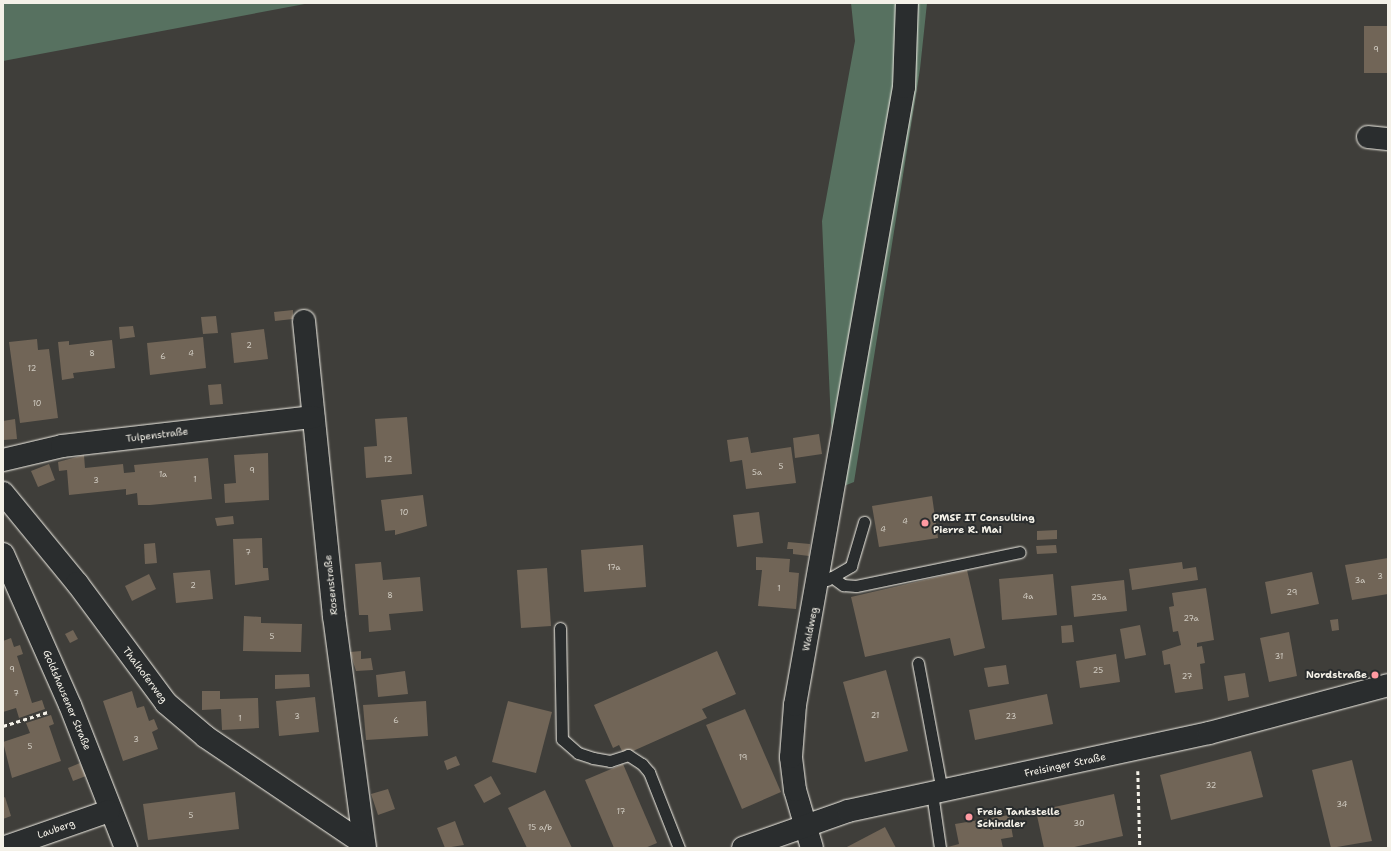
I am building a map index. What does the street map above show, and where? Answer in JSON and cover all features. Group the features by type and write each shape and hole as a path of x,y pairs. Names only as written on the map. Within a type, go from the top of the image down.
{"street":[{"name":"Waldweg","path":"812,848 795,790 791,757 795,705 825,581 846,433 904,87 907,3"},
{"name":"Rosenstraße","path":"304,321 334,616 364,846"},
{"name":"Tulpenstraße","path":"3,460 62,446 313,417"},
{"name":"Thalhoferweg","path":"3,493 77,583 166,703 206,737 364,846"},
{"name":"Goldshausener Straße","path":"3,554 70,705 109,811 126,848"},
{"name":"Freisinger Straße","path":"743,848 805,824 937,792 1209,733 1388,685"},
{"name":"Lauberg","path":"3,848 109,811"}],"lane":[{"path":"825,581 851,566 864,522"},
{"path":"825,581 856,586 1020,552"},
{"path":"560,628 562,739 578,753 593,758 610,761 628,755 642,764 649,772 679,848"},
{"path":"918,662 937,792 940,848"}],"path":[{"path":"3,726 70,705"},
{"path":"1138,765 1140,848"}],"green space":[{"path":"3,3 310,3 3,61"},
{"path":"851,3 927,3 920,69 854,482 844,486 831,423 822,221 855,41"}],"building":[{"path":"1364,26 1388,26 1388,73 1364,73"},
{"path":"293,310 293,319 275,321 274,312"},
{"path":"216,316 218,333 203,334 201,317"},
{"path":"133,326 135,337 120,339 119,327"},
{"path":"264,329 268,359 234,363 231,333"},
{"path":"203,337 206,368 150,375 147,343"},
{"path":"37,339 38,350 49,349 58,418 20,423 9,342"},
{"path":"112,340 115,368 73,373 74,378 62,380 58,342 69,341 69,345"},
{"path":"221,384 223,404 210,405 208,385"},
{"path":"407,417 412,474 366,478 364,447 377,446 375,419"},
{"path":"15,419 17,439 3,440 3,421"},
{"path":"819,434 822,454 795,458 793,438"},
{"path":"748,437 751,453 791,447 796,483 746,489 742,460 730,462 727,440"},
{"path":"268,453 269,500 225,503 224,484 236,483 234,455"},
{"path":"84,455 85,468 123,464 124,473 135,472 134,465 208,458 212,499 138,505 137,493 126,495 126,489 69,495 67,470 59,471 58,462"},
{"path":"49,464 55,480 38,487 31,471"},
{"path":"423,495 427,526 395,535 395,530 385,531 381,500"},
{"path":"932,496 938,538 879,547 872,506"},
{"path":"759,512 763,543 737,547 733,515"},
{"path":"233,516 234,524 217,526 215,518"},
{"path":"1057,530 1057,539 1037,540 1037,531"},
{"path":"262,538 263,568 268,568 269,580 235,585 233,539"},
{"path":"788,542 810,544 809,556 793,554 793,549 787,549"},
{"path":"155,543 157,563 145,564 144,544"},
{"path":"643,545 646,587 584,592 581,550"},
{"path":"1056,545 1057,553 1037,554 1036,546"},
{"path":"756,557 790,559 789,572 799,573 796,609 758,606 762,570 756,570"},
{"path":"1388,558 1388,594 1352,600 1345,565"},
{"path":"381,562 383,580 420,577 423,611 389,614 391,630 369,632 368,615 359,615 355,564"},
{"path":"1182,562 1183,569 1196,567 1198,580 1132,590 1129,569"},
{"path":"547,568 551,626 521,628 517,570"},
{"path":"210,570 213,599 176,603 173,573"},
{"path":"967,570 985,648 954,656 950,638 865,657 851,597"},
{"path":"1312,572 1319,604 1271,614 1265,582"},
{"path":"149,574 156,589 132,601 125,586"},
{"path":"1053,574 1057,615 1002,620 999,579"},
{"path":"1124,580 1127,611 1074,617 1071,586"},
{"path":"1206,588 1214,640 1197,643 1197,647 1202,646 1205,663 1200,664 1203,689 1175,693 1170,664 1164,665 1162,651 1181,645 1178,631 1173,632 1169,607 1174,606 1172,593"},
{"path":"244,616 261,617 261,623 302,624 301,652 243,651"},
{"path":"1338,619 1339,630 1332,631 1330,620"},
{"path":"1072,625 1074,642 1062,643 1061,626"},
{"path":"1140,625 1146,655 1125,659 1120,629"},
{"path":"73,630 78,639 70,643 65,634"},
{"path":"1289,632 1297,676 1269,682 1260,638"},
{"path":"11,638 14,647 20,645 23,654 17,656 32,703 42,700 45,709 19,718 16,708 3,712 3,641"},
{"path":"361,651 361,659 371,658 373,670 356,671 350,652"},
{"path":"717,651 736,694 702,709 707,718 624,755 619,745 613,748 594,705"},
{"path":"1116,654 1120,682 1080,688 1076,661"},
{"path":"1006,665 1009,684 988,687 984,668"},
{"path":"886,670 908,751 865,762 843,682"},
{"path":"405,671 408,694 378,697 376,675"},
{"path":"1245,673 1249,697 1228,701 1224,676"},
{"path":"309,674 310,687 275,689 275,675"},
{"path":"132,691 137,708 144,706 149,721 154,719 158,729 152,732 158,749 123,761 103,701"},
{"path":"202,691 220,691 220,699 258,698 259,728 222,730 221,709 202,710"},
{"path":"1047,694 1053,724 975,740 969,710"},
{"path":"315,697 319,732 279,736 276,701"},
{"path":"426,701 428,736 366,740 363,705"},
{"path":"508,701 552,712 536,773 492,762"},
{"path":"745,709 781,792 742,809 706,725"},
{"path":"51,715 54,724 49,726 61,761 12,778 3,742 30,733 26,723"},
{"path":"1251,751 1263,797 1171,820 1160,775"},
{"path":"456,756 460,765 447,770 444,761"},
{"path":"1352,760 1372,841 1331,848 1312,770"},
{"path":"80,763 86,776 73,781 68,768"},
{"path":"623,764 657,843 645,848 614,848 585,780"},
{"path":"491,776 501,794 484,803 474,785"},
{"path":"388,789 395,809 378,815 371,794"},
{"path":"545,790 572,848 527,848 508,808"},
{"path":"235,792 239,829 148,840 143,804"},
{"path":"1114,794 1123,836 1070,848 1044,848 1036,811"},
{"path":"5,797 11,816 3,819 3,798"},
{"path":"1009,815 1013,837 1001,839 1003,848 944,848 959,844 955,824"},
{"path":"455,821 464,845 445,848 437,828"},
{"path":"885,827 896,848 845,848"}],"place":[{"name":"PMSF IT Consulting Pierre R. Mai","path":"925,523"},
{"name":"Nordstraße","path":"1375,675"},
{"name":"Freie Tankstelle Schindler","path":"969,817"}]}
